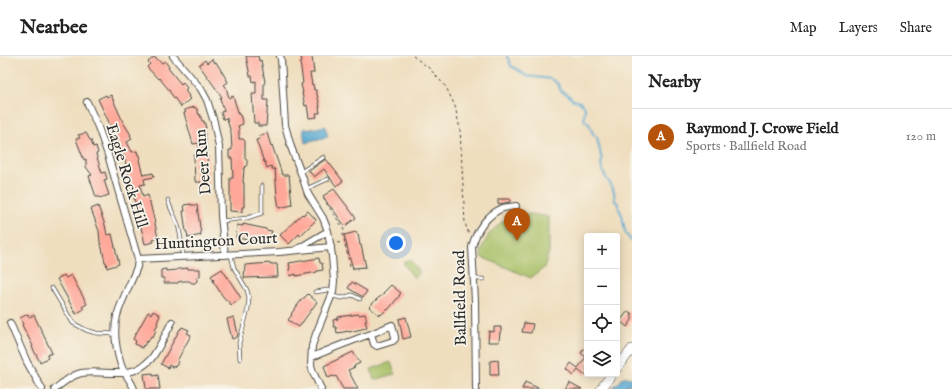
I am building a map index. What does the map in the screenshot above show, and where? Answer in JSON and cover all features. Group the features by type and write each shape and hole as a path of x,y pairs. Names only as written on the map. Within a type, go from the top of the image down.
{"main road":[{"path":"620,364 632,349"},
{"path":"601,389 610,377"}],"street":[{"path":"280,56 285,125 291,147 308,194 323,218 328,231 334,266 332,294 314,340 311,365 321,389"},
{"name":"Deer Run","path":"175,57 201,89 207,100 214,122 219,147 219,179 222,221 228,255"},
{"name":"Eagle Rock Hill","path":"87,102 108,155 138,259"},
{"name":"Ballfield Road","path":"476,389 472,247 474,238 479,228 487,220 496,212 504,208 516,206"},
{"name":"Huntington Court","path":"295,251 328,231"},
{"name":"Huntington Court","path":"138,259 295,251 331,247"},
{"path":"134,389 130,380 124,373 117,349 115,334 117,316 137,267 138,259"},
{"path":"55,389 68,379 80,373 124,373 134,371 150,359 172,322"},
{"path":"10,323 27,362 42,389"},
{"path":"312,357 371,334"}],"lane":[{"path":"300,172 324,157"},
{"path":"306,189 328,179"},
{"path":"222,221 247,218 262,213 262,184"},
{"path":"168,200 177,223 183,257"},
{"path":"228,255 247,290 249,298 248,309 239,343 240,359"},
{"path":"474,280 483,280"},
{"path":"52,288 73,323 86,330 96,333 115,334"},
{"path":"315,292 328,290 332,294 342,298 352,295 360,299"}],"path":[{"path":"413,56 429,68 446,87 456,106 460,129 465,223 468,234 474,238"},
{"path":"323,198 344,230 342,235 350,266 353,269 358,269"},
{"path":"337,243 344,242"}],"green space":[{"path":"531,214 549,217 549,252 544,268 531,278 481,257 482,248 489,234 500,223 515,216"},
{"path":"410,259 420,273 414,278 403,263"},
{"path":"391,362 395,374 374,380 371,369"}],"water":[{"path":"325,126 328,137 305,143 303,129 306,128 306,130"},
{"path":"624,376 632,378 632,385 627,385 626,387 620,389 613,389 615,385 618,384"}],"building":[{"path":"246,56 258,56 259,61 261,60 265,82 264,100 268,100 266,126 258,126 258,123 254,123 252,94 256,94 256,81 253,82 252,76 250,76"},
{"path":"301,56 312,56 314,73 310,73 312,85 313,84 314,90 316,90 320,107 320,113 316,113 317,117 309,118 307,105 305,106 301,84 303,83 300,62 302,62"},
{"path":"154,57 162,63 165,61 169,67 168,68 176,78 181,84 183,82 187,88 185,90 190,99 181,107 159,78 158,79 147,67 150,64 148,62"},
{"path":"212,59 214,63 216,62 228,82 224,85 229,98 233,96 243,124 238,126 239,139 243,139 245,141 245,159 247,159 247,165 244,168 244,207 242,207 242,212 230,211 230,178 233,178 232,158 229,158 229,150 232,150 231,132 227,118 223,119 221,112 224,111 220,98 222,97 199,65 205,60 207,63"},
{"path":"106,95 107,97 111,95 123,122 131,135 132,139 127,142 132,152 137,151 139,155 143,175 153,173 154,177 144,179 145,184 140,185 143,197 148,195 154,219 158,238 153,240 154,242 145,244 123,152 98,99"},
{"path":"195,107 199,115 200,114 202,121 204,121 206,128 204,128 207,149 208,185 201,185 201,182 195,181 194,155 199,155 199,143 193,144 184,113 186,112 184,110"},
{"path":"86,133 91,140 93,147 96,146 98,153 96,154 102,173 105,172 107,179 104,180 109,195 100,198 96,197 89,176 92,175 86,167 86,159 84,160 76,139 80,138 78,135"},
{"path":"267,133 282,174 289,175 292,205 279,208 275,169 272,169 271,166 267,168 256,140 260,139 259,136"},
{"path":"326,159 343,181 336,186 324,169 314,177 309,171"},
{"path":"334,189 356,218 345,226 323,196"},
{"path":"498,199 510,199 510,202 498,204"},
{"path":"184,205 197,205 201,235 188,238 183,211 185,211"},
{"path":"98,206 107,235 112,234 119,264 107,268 100,242 99,231 91,209"},
{"path":"308,211 316,220 300,236 299,234 289,244 280,235 302,214 303,215"},
{"path":"243,224 272,231 268,243 236,238 237,225 243,226"},
{"path":"356,232 358,234 366,267 353,268 351,262 344,235"},
{"path":"319,258 320,263 322,263 323,270 290,276 289,263"},
{"path":"277,264 278,277 244,278 245,265"},
{"path":"188,268 200,269 200,276 197,277 197,281 195,283 182,281 178,283 164,283 164,278 161,278 161,270 166,269 166,271"},
{"path":"222,269 241,298 231,305 222,295 211,276"},
{"path":"64,275 66,278 71,275 87,304 82,307 84,309 76,314 57,279"},
{"path":"352,282 367,291 363,297 348,288"},
{"path":"391,285 401,293 388,310 387,309 379,315 369,307 384,294 383,293"},
{"path":"308,294 317,302 299,327 288,320 303,298"},
{"path":"153,311 160,315 158,324 153,337 151,336 142,348 135,344 136,341 133,339 148,312 151,314"},
{"path":"628,311 632,314 632,320 627,327 620,321"},
{"path":"28,314 29,317 34,315 52,353 47,355 48,358 40,362 20,318"},
{"path":"365,314 367,321 365,321 366,328 337,333 333,320 338,319 338,317"},
{"path":"234,317 238,334 237,337 232,339 227,319"},
{"path":"406,317 411,337 403,339 399,319"},
{"path":"524,323 533,324 531,333 522,332"},
{"path":"182,327 189,330 187,333 191,335 177,361 176,366 172,367 169,365 168,368 161,364"},
{"path":"494,327 501,327 499,342 488,342 489,331 494,332"},
{"path":"353,352 360,363 348,370 358,389 343,389 336,376 328,378 324,366"},
{"path":"498,360 499,375 490,375 490,361"},
{"path":"584,360 584,375 578,370 574,375 567,369 571,363 578,368"},
{"path":"153,373 153,376 158,375 160,389 146,389 144,374"},
{"path":"525,382 540,389 522,389"},
{"path":"569,382 582,389 565,389"}],"waterway":[{"path":"507,56 511,66 526,76 551,79 558,84 561,91 573,100 580,102 585,108 585,121 589,124 593,134 597,137 602,160 601,166 614,192 615,201 619,204 625,232 632,242"}],"place":[{"name":"Raymond J. Crowe Field","path":"517,241"}]}
